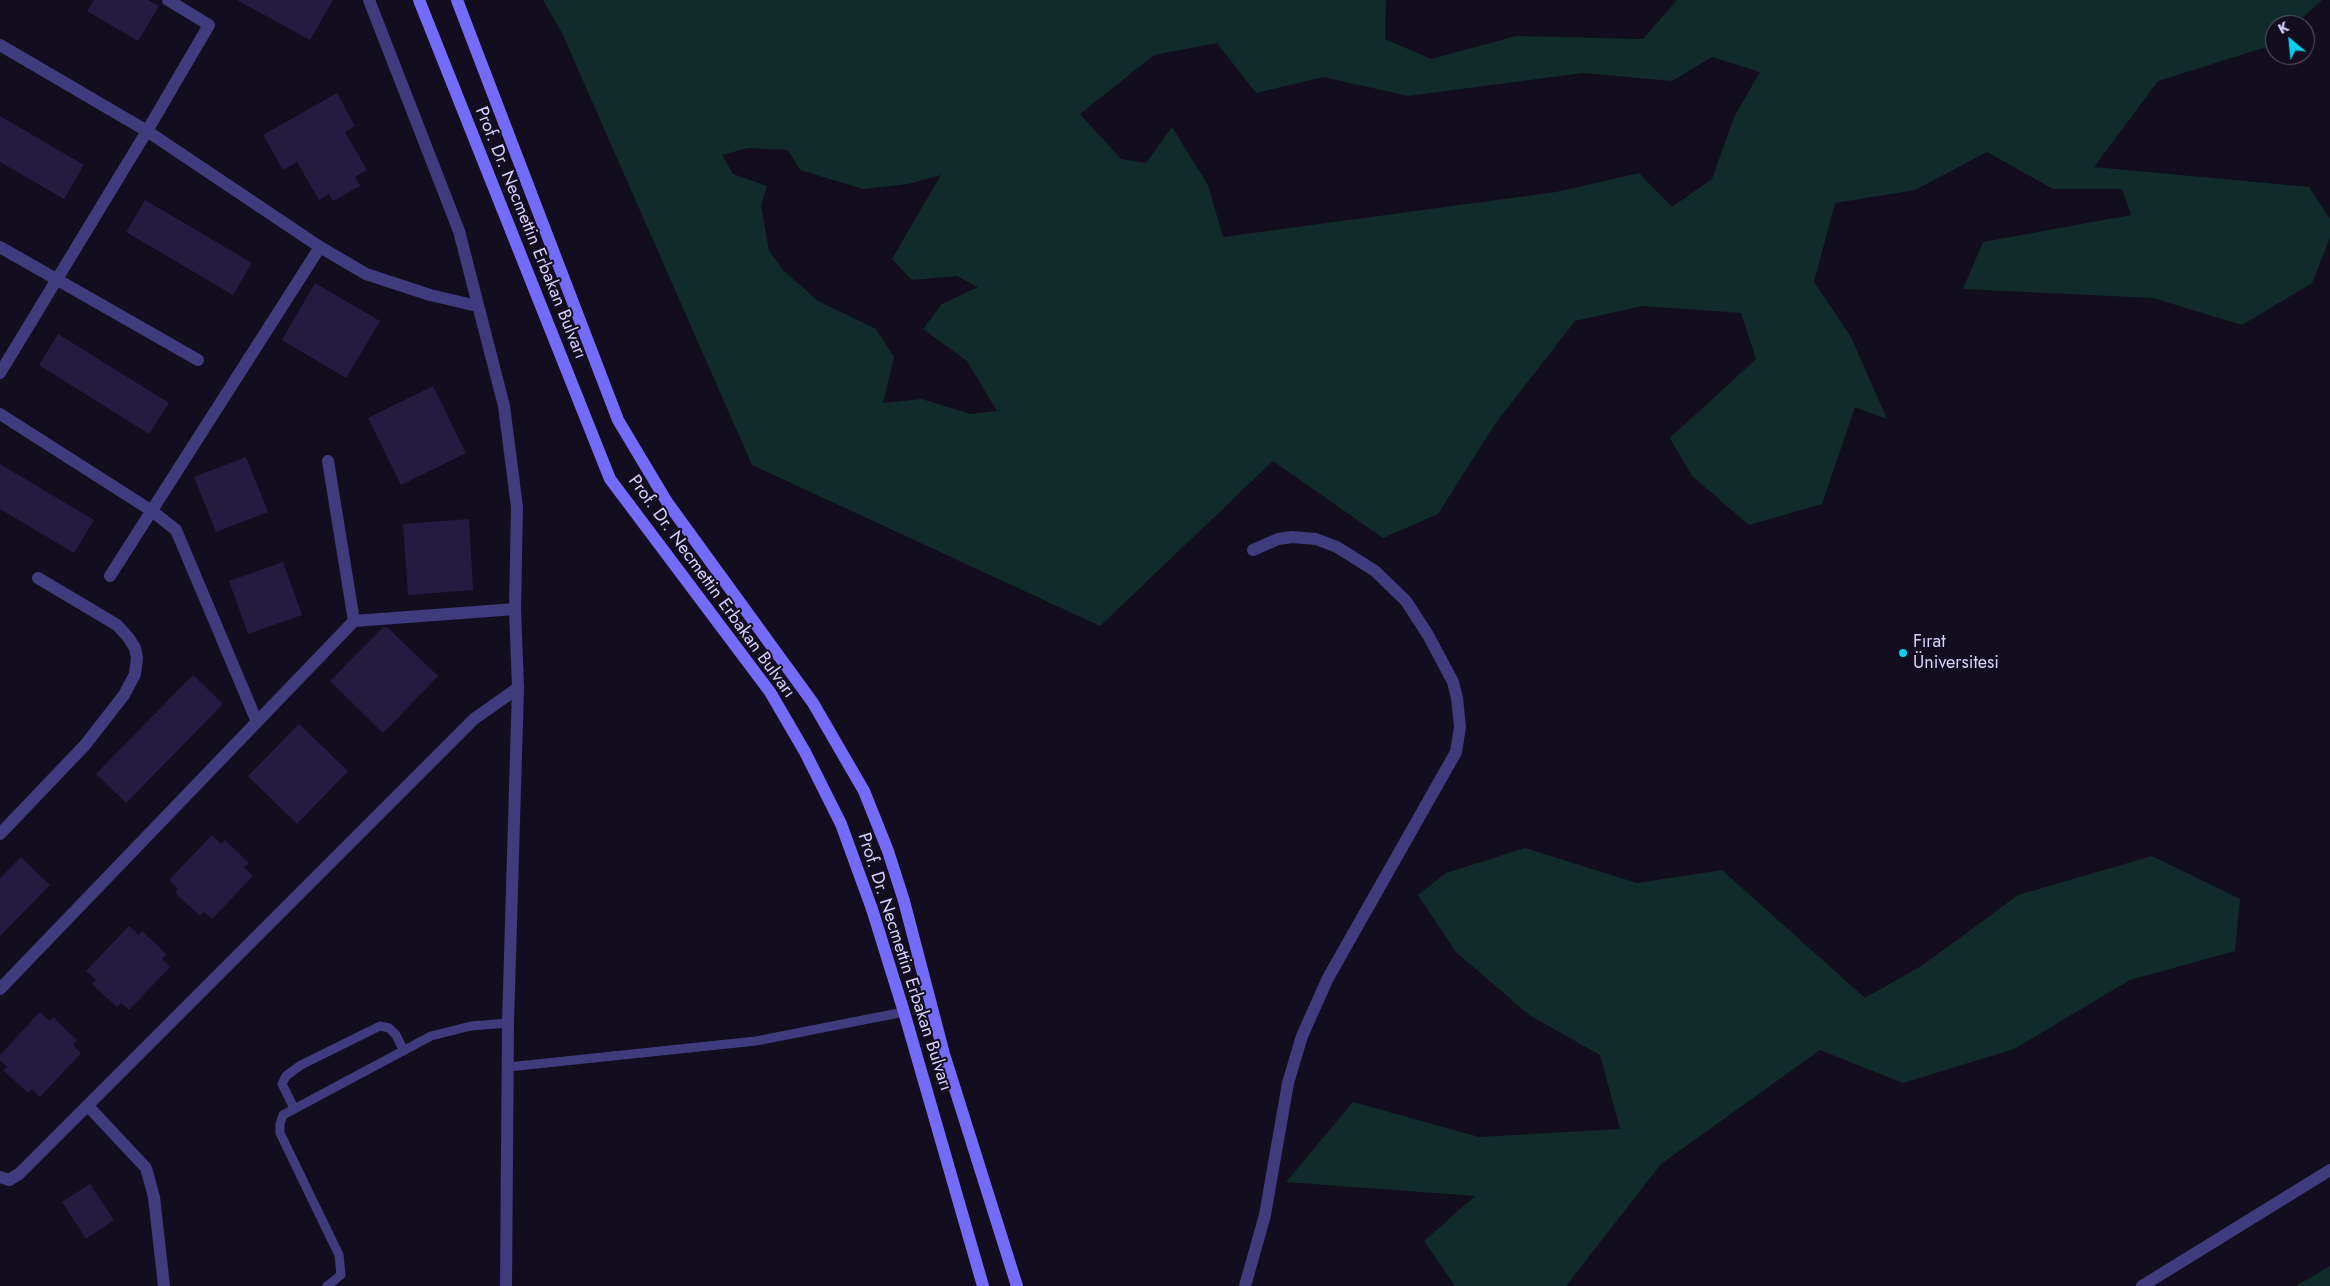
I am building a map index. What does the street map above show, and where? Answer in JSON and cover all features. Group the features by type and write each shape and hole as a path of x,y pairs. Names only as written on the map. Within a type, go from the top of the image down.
{"main road":[{"name":"Prof. Dr. Necmettin Erbakan Bulvarı","path":"419,0 610,479 770,692 805,752 842,824 872,909 904,1012 983,1286"},
{"name":"Prof. Dr. Necmettin Erbakan Bulvarı","path":"457,0 618,420 667,502 813,703 864,791 888,851 904,901 944,1054 1017,1286"}],"street":[{"path":"0,373 209,25 168,0"},
{"path":"369,0 459,231 504,406 517,507 515,610 518,688 508,1023 506,1286"},
{"path":"0,45 147,131 320,247 366,274 430,295 477,306"},
{"path":"0,247 198,360"},
{"path":"110,576 320,247"},
{"path":"0,414 152,511 176,530 257,722"},
{"path":"328,461 354,620"},
{"path":"1246,1286 1267,1206 1288,1083 1302,1036 1328,978 1456,752 1460,727 1458,698 1453,682 1428,635 1406,601 1375,571 1337,548 1316,539 1292,537 1278,539 1253,550"},
{"path":"0,834 84,745 124,696 135,674 137,658 135,648 128,637 116,625 38,578"},
{"path":"0,989 354,620 515,610"},
{"path":"0,1177 9,1180 19,1174 474,719 518,688"},
{"path":"88,1106 146,1168 154,1197 164,1286"},
{"path":"2142,1286 2330,1170"}],"lane":[{"path":"508,1067 756,1041 904,1012"},
{"path":"327,1286 341,1275 342,1266 339,1255 280,1133 283,1115 446,1031 471,1026 508,1023"},
{"path":"294,1108 282,1084 286,1076 302,1065 380,1026 390,1028 404,1051"}],"green space":[{"path":"543,0 1386,0 1385,39 1431,59 1516,36 1643,39 1677,0 2322,0 2306,15 2265,15 2265,48 2158,81 2094,167 2309,187 2330,219 2330,238 2312,283 2242,325 2153,298 1963,289 1983,242 2131,215 2122,189 2053,189 1987,152 1915,190 1835,203 1814,282 1851,337 1887,419 1855,407 1822,504 1749,525 1692,476 1670,438 1756,359 1741,313 1642,306 1575,321 1495,424 1438,514 1383,538 1273,461 1100,626 752,465 562,33","holes":["1217,43 1256,93 1323,77 1408,96 1583,73 1672,81 1712,57 1760,72 1734,117 1712,179 1672,207 1639,173 1556,192 1223,237 1208,185 1172,127 1146,163 1121,159 1080,114 1154,55","748,148 788,150 800,170 863,189 908,184 941,175 892,259 912,280 957,276 978,287 942,304 923,329 967,361 997,411 970,414 922,399 883,403 894,357 876,329 818,301 784,271 769,251 761,205 767,186 733,174 722,155"]},
{"path":"1525,848 1637,883 1722,870 1865,998 1923,965 2018,895 2152,856 2240,899 2235,951 2130,980 2014,1049 1903,1083 1820,1050 1661,1164 1566,1286 1455,1286 1424,1241 1475,1196 1286,1182 1353,1102 1479,1137 1620,1129 1600,1055 1529,1015 1456,952 1418,895 1446,873"},
{"path":"2330,1266 2330,1286 2296,1286"}],"building":[{"path":"94,0 148,0 159,6 138,41 87,11"},
{"path":"237,0 333,0 310,40"},
{"path":"337,93 355,126 345,132 367,170 355,177 360,186 333,201 329,194 319,200 297,162 283,170 263,135"},
{"path":"0,116 84,165 64,199 0,162"},
{"path":"145,200 252,263 233,295 126,232"},
{"path":"315,283 380,321 346,378 282,340"},
{"path":"58,334 169,403 149,434 39,365"},
{"path":"433,386 466,453 401,485 368,418"},
{"path":"246,457 268,512 216,532 194,477"},
{"path":"0,464 94,520 74,553 0,509"},
{"path":"469,519 473,590 408,595 403,524"},
{"path":"283,562 302,615 248,634 229,581"},
{"path":"383,627 387,627 438,676 383,733 330,681"},
{"path":"193,675 223,704 126,803 96,774"},
{"path":"299,724 348,771 297,824 248,776"},
{"path":"212,835 221,844 225,840 249,863 244,867 253,876 212,919 204,912 200,916 175,893 178,889 169,880"},
{"path":"21,857 50,885 0,936 0,878"},
{"path":"129,926 139,935 142,931 166,954 162,959 170,967 129,1010 121,1003 117,1007 92,984 96,980 86,971"},
{"path":"40,1012 50,1021 53,1017 77,1040 73,1045 81,1053 40,1097 32,1089 28,1093 3,1070 7,1067 0,1060 0,1055"},
{"path":"90,1184 114,1220 86,1239 62,1202"}],"place":[{"name":"Fırat Üniversitesi","path":"1903,653"}]}
